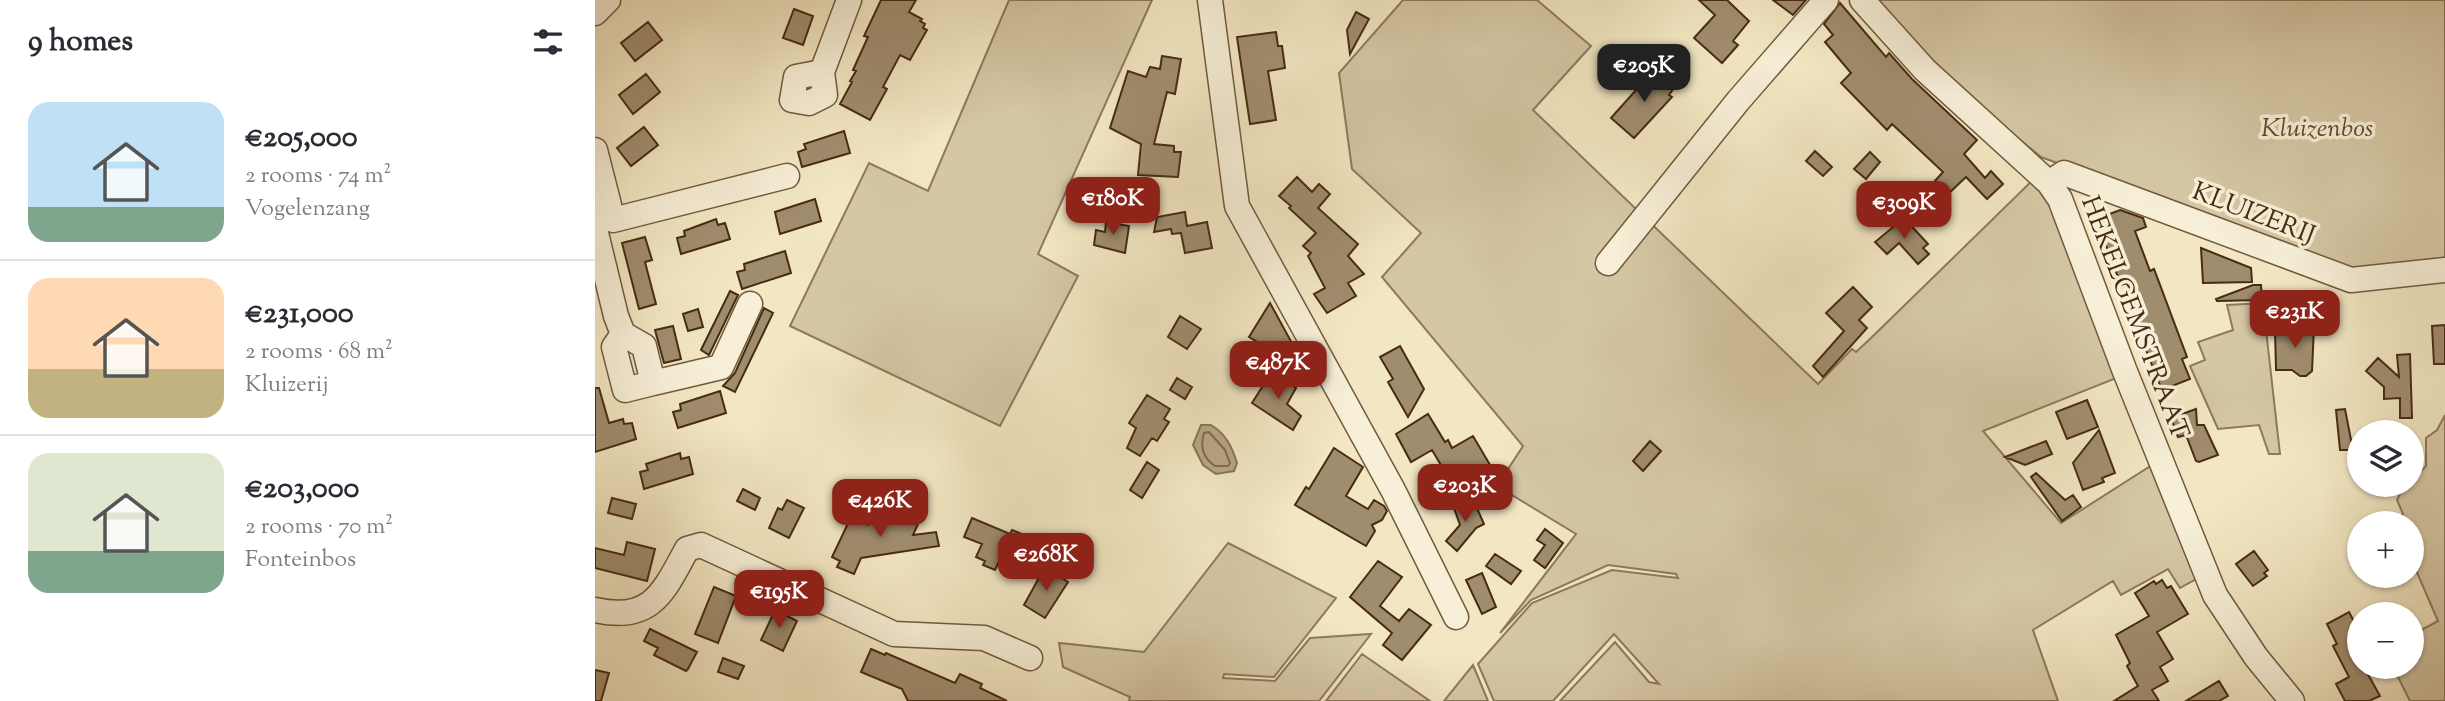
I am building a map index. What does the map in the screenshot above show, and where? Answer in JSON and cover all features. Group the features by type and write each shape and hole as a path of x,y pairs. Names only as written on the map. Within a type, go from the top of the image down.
{"street":[{"path":"595,13 608,0"},
{"path":"822,72 849,0"},
{"path":"1210,0 1237,206 1393,491 1456,617"},
{"path":"1608,262 1730,111 1826,0"},
{"name":"HEKELGEMSTRAAT","path":"1862,0 1925,70 2049,183 2060,200 2164,474 2215,595 2256,657 2292,701"},
{"path":"595,150 609,205 597,220 616,316 623,334 614,347 625,390 720,367 750,304"},
{"name":"KLUIZERIJ","path":"2049,183 2064,173 2351,280 2445,270"},
{"path":"597,220 613,220 787,176"},
{"path":"595,610 608,613 645,608 657,600 687,549 701,545 894,634 984,638 1030,658"}],"green space":[{"path":"1009,0 1152,0 1038,254 1078,276 1000,426 790,326 869,163 928,191"},
{"path":"1403,0 1537,0 1591,46 1533,110 1818,384 1852,349 1856,352 1870,339 2035,178 2047,194 2119,377 1983,431 2061,523 2152,465 2198,578 2180,588 2168,569 2121,595 2113,581 2033,630 2058,701 1560,701 1615,642 1649,682 1659,684 1614,634 1553,701 1494,701 1478,664 1532,603 1612,570 1678,578 1676,574 1608,565 1531,600 1500,633 1576,534 1497,486 1523,446 1382,277 1421,233 1352,169 1339,73"},
{"name":"Kluizenbos","path":"1875,0 2445,0 2445,265 2357,274 2041,157 1960,91"},
{"path":"2263,303 2280,454 2269,454 2259,425 2218,429 2190,366 2205,360 2198,342 2233,330 2227,305"},
{"path":"2445,415 2445,701 2410,701 2399,679 2424,679 2424,629 2438,621 2424,588 2424,511 2402,511 2397,500 2398,497 2424,497 2426,438 2437,430"},
{"path":"1228,543 1336,598 1274,677 1224,674 1223,678 1275,681 1310,638 1371,634 1319,701 1129,701 1130,697 1063,667 1059,643 1144,652"},
{"path":"1362,654 1430,701 1326,701"},
{"path":"1473,665 1488,701 1444,701"}],"water":[{"path":"1201,425 1211,425 1225,437 1237,463 1234,471 1216,474 1203,465 1193,445"}],"building":[{"path":"881,0 916,0 909,12 922,19 920,21 925,24 923,28 927,30 910,60 900,55 883,87 887,89 870,120 840,104 852,82 850,81 856,71 853,70 868,37 864,36"},
{"path":"1699,0 1727,0 1749,21 1733,41 1738,45 1722,63 1694,38 1715,15"},
{"path":"1773,0 1806,0 1793,15"},
{"path":"1840,3 1886,57 1889,53 1912,79 1977,140 1964,154 1985,178 1991,171 2003,184 1987,199 1966,177 1947,195 1934,182 1943,172 1892,124 1887,130 1841,83 1851,73 1825,42 1833,35 1824,24"},
{"path":"794,9 813,16 803,45 783,38"},
{"path":"1356,12 1369,19 1350,54 1347,30"},
{"path":"648,22 662,40 635,61 621,43"},
{"path":"1276,32 1278,46 1282,46 1285,68 1268,71 1276,120 1250,124 1237,37"},
{"path":"1162,56 1181,59 1175,94 1167,92 1154,144 1174,146 1174,152 1181,152 1178,177 1138,175 1141,144 1110,128 1128,71 1146,77 1150,67 1160,69"},
{"path":"1654,70 1674,88 1669,95 1672,97 1634,138 1611,118"},
{"path":"646,74 660,92 633,114 619,95"},
{"path":"644,127 658,145 631,166 617,148"},
{"path":"844,131 850,153 802,167 798,152 806,149 804,144"},
{"path":"1815,151 1832,167 1823,176 1806,161"},
{"path":"1870,152 1880,162 1866,179 1854,169"},
{"path":"1297,177 1312,192 1319,184 1330,194 1318,208 1358,244 1348,256 1364,274 1348,283 1356,296 1327,313 1314,294 1325,288 1308,256 1311,253 1303,246 1316,233 1279,196"},
{"path":"815,199 821,221 780,234 775,212"},
{"path":"2120,210 2143,218 2146,227 2135,231 2150,271 2154,269 2187,357 2182,359 2190,379 2162,390 2136,325 2143,318 2127,283 2121,285 2096,219"},
{"path":"1185,212 1187,226 1207,222 1212,248 1185,253 1181,233 1172,234 1171,229 1154,232 1157,217"},
{"path":"1904,218 1928,244 1923,248 1929,254 1918,264 1899,243 1887,254 1875,242"},
{"path":"716,219 718,225 725,223 730,239 681,254 677,238 685,236 684,231"},
{"path":"1106,222 1129,226 1125,253 1094,245 1096,230 1105,232"},
{"path":"645,237 652,260 645,262 656,304 639,309 622,243"},
{"path":"2201,248 2251,268 2252,282 2203,283"},
{"path":"785,251 791,273 742,289 737,272 745,270 744,264"},
{"path":"2253,285 2261,285 2262,300 2216,299"},
{"path":"1853,287 1872,307 1859,320 1867,328 1823,377 1813,366 1844,331 1826,313"},
{"path":"730,291 738,295 709,355 701,350"},
{"path":"1270,303 1293,345 1277,354 1249,337"},
{"path":"764,308 773,313 735,392 723,386 735,373"},
{"path":"698,309 703,327 688,331 683,314"},
{"path":"1180,316 1201,329 1187,349 1168,337"},
{"path":"2445,325 2445,364 2434,364 2432,326"},
{"path":"673,326 681,359 664,363 655,330"},
{"path":"2297,327 2314,327 2312,371 2306,376 2300,376 2292,370 2276,370 2275,330 2297,330"},
{"path":"1400,346 1424,389 1408,417 1388,382 1393,379 1380,357"},
{"path":"2410,354 2412,418 2400,418 2400,398 2384,399 2384,387 2366,371 2378,358 2399,377 2397,355"},
{"path":"1271,373 1296,388 1287,404 1301,416 1293,430 1252,403"},
{"path":"1177,378 1192,387 1185,399 1170,390"},
{"path":"595,388 599,388 609,423 623,419 624,424 632,423 636,439 595,452"},
{"path":"720,391 726,413 678,428 673,412 681,410 680,404"},
{"path":"1147,395 1170,409 1164,419 1169,422 1157,441 1152,438 1140,456 1127,448 1136,428 1129,423"},
{"path":"2087,400 2098,427 2067,439 2056,412"},
{"path":"2196,409 2197,425 2204,425 2218,455 2199,462 2196,461 2186,435 2178,437 2171,418"},
{"path":"2345,409 2347,450 2340,450 2336,410"},
{"path":"1428,414 1445,442 1448,440 1452,448 1473,436 1496,475 1481,483 1474,470 1451,482 1432,450 1411,462 1396,434"},
{"path":"2099,430 2115,473 2102,478 2104,482 2083,490 2073,463"},
{"path":"1650,441 1661,451 1643,471 1633,461"},
{"path":"2046,441 2052,454 2025,465 2005,457"},
{"path":"1334,448 1363,467 1346,496 1368,509 1374,500 1387,511 1382,520 1372,525 1375,531 1366,546 1295,505 1306,487 1309,489"},
{"path":"680,453 681,459 689,457 693,474 644,489 640,472 648,470 646,464"},
{"path":"1147,462 1159,470 1142,498 1130,490"},
{"path":"2036,473 2065,500 2073,495 2081,507 2062,521 2031,477"},
{"path":"743,489 760,498 755,510 737,501"},
{"path":"612,498 636,504 632,519 608,513"},
{"path":"1473,499 1484,524 1476,528 1457,551 1446,541 1460,525 1454,508"},
{"path":"787,500 804,508 789,538 769,528 778,508 782,510"},
{"path":"878,505 918,524 913,535 936,532 939,546 861,558 854,574 837,567 840,561 832,557 851,517 868,525"},
{"path":"972,518 1010,534 1012,530 1027,536 1021,551 1013,548 1010,556 1003,553 995,570 983,565 985,561 976,557 982,544 964,537"},
{"path":"1545,529 1563,543 1545,568 1534,560 1545,545 1537,540"},
{"path":"627,542 655,549 647,581 595,568 595,548 624,555"},
{"path":"2254,551 2268,570 2264,573 2267,576 2253,586 2236,564"},
{"path":"1495,554 1521,571 1511,584 1486,566"},
{"path":"1378,561 1402,577 1380,606 1399,621 1409,609 1431,625 1402,660 1383,645 1392,633 1350,597"},
{"path":"1045,567 1068,582 1045,618 1024,605"},
{"path":"1482,573 1496,607 1482,614 1466,580"},
{"path":"2162,580 2167,588 2171,586 2188,614 2157,632 2173,659 2160,667 2168,681 2152,690 2159,701 2114,701 2138,686 2127,666 2130,663 2116,635 2149,616 2135,593 2154,581 2156,584"},
{"path":"714,587 736,596 718,643 695,634"},
{"path":"775,610 797,621 783,651 761,640"},
{"path":"2347,613 2347,673 2333,646 2337,644 2327,624"},
{"path":"650,629 697,652 686,671 654,655 658,648 644,641"},
{"path":"871,649 955,683 960,674 982,684 980,688 1007,701 908,701 902,689 861,672"},
{"path":"723,658 744,666 738,679 718,672"},
{"path":"595,670 609,673 601,701 595,701"},
{"path":"2347,678 2371,679 2380,696 2369,701 2345,701 2336,684"},
{"path":"2219,681 2228,696 2219,701 2186,701"}]}
